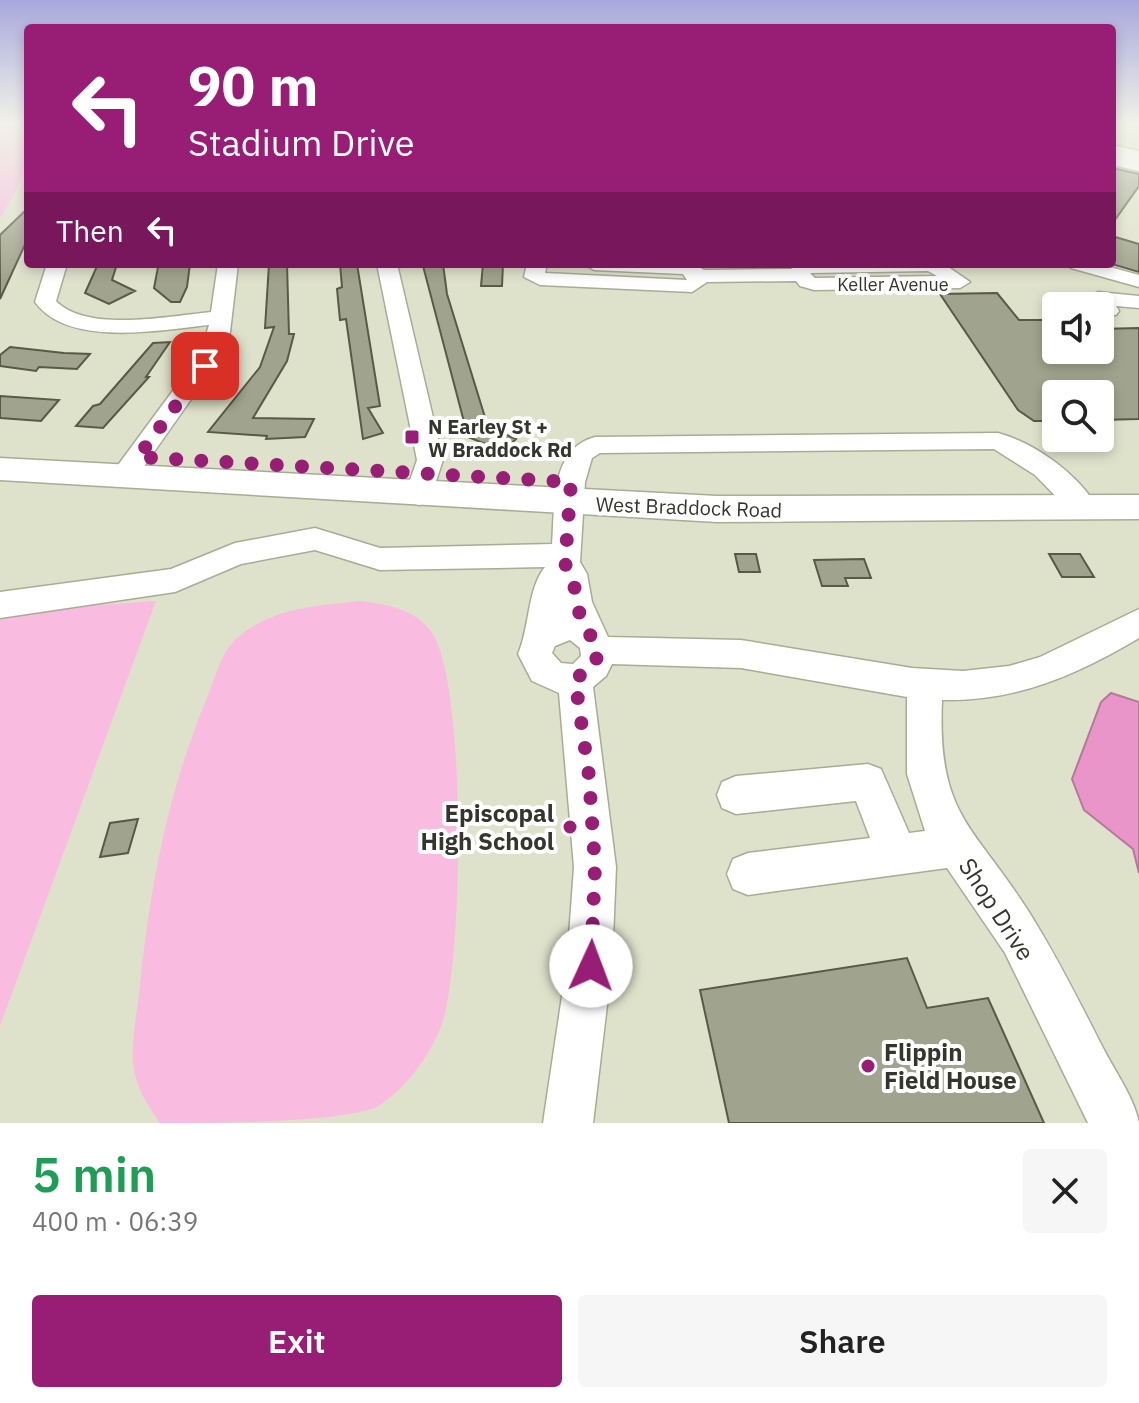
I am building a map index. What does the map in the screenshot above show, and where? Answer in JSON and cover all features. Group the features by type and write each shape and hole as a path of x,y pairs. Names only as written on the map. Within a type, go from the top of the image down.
{"main road":[{"name":"West Braddock Road","path":"0,448 131,466 880,511 1075,497 1139,486"},
{"name":"West Braddock Road","path":"0,469 131,466"},
{"name":"West Braddock Road","path":"1075,497 1139,507"}],"street":[{"path":"56,268 45,302 57,317 68,321 120,324 221,317"},
{"path":"131,466 205,366 215,345 227,268"},
{"path":"388,268 430,460 422,484"},
{"name":"Keller Avenue","path":"536,268 534,277 540,279 692,286 697,282 697,276 688,268"},
{"name":"Keller Avenue","path":"800,275 801,268"},
{"name":"Keller Avenue","path":"697,276 747,270 800,275 814,284 960,282 937,268"},
{"path":"1092,268 1139,281"},
{"path":"1114,300 1139,302"},
{"path":"1075,497 1029,456 998,441 595,445 580,453 570,493 565,560 552,580 542,637 535,654 538,663 552,677 587,655 708,652 786,660 925,684 988,684 1064,666 1139,622"},
{"path":"0,605 175,580 235,554 315,539 380,559 565,560"},
{"path":"565,560 572,574 587,655 589,776 595,866 591,966 568,1123"},
{"path":"542,637 560,628 570,627 587,655"},
{"name":"Shop Drive","path":"925,684 924,755 928,789 956,847 986,883 1020,937 1115,1123"},
{"path":"736,795 868,782 897,854"},
{"path":"748,874 956,847"}],"shaded area":[{"path":"0,174 22,174 14,194 0,218"},
{"path":"156,601 0,1026 0,612"},
{"path":"359,601 407,612 430,630 442,658 451,703 456,760 457,886 449,992 442,1024 415,1072 396,1093 375,1108 330,1117 160,1123 139,1088 133,1063 134,1034 144,946 163,837 194,731 225,653 247,630 293,610"},
{"path":"1111,693 1139,702 1139,873 1133,849 1084,810 1072,779 1101,702"}],"building":[{"path":"1116,174 1139,174 1139,186 1116,218"},
{"path":"24,212 24,247 0,299 0,235"},
{"path":"1116,237 1139,244 1139,272 1116,265"},
{"path":"96,268 116,268 112,280 135,291 109,304 85,293"},
{"path":"158,268 189,268 187,287 180,302 171,302 154,288"},
{"path":"269,268 287,268 289,334 294,334 287,361 253,418 314,419 305,437 266,439 267,436 208,432 260,367 274,327 265,328"},
{"path":"340,268 358,268 380,406 368,408 383,433 363,439 346,319 340,320 337,289 342,287"},
{"path":"424,268 444,268 447,294 488,427 516,439 503,451 468,437"},
{"path":"483,268 503,268 502,286 481,286"},
{"path":"997,293 1019,320 1042,320 1042,364 1114,364 1114,329 1139,328 1139,419 1114,420 1114,380 1042,380 1042,421 1034,421 1018,410 940,294"},
{"path":"170,342 146,377 149,377 103,428 76,426 93,406 100,404 153,343"},
{"path":"10,347 90,354 77,369 39,367 36,371 0,366 0,355"},
{"path":"0,396 59,400 41,421 0,418"},
{"path":"735,554 756,554 760,572 739,572"},
{"path":"1049,554 1080,554 1094,577 1062,577"},
{"path":"864,559 871,578 845,578 848,586 822,586 814,560"},
{"path":"138,819 128,853 100,857 110,823"},
{"name":"Flippin Field House","path":"907,958 927,1008 988,998 1044,1123 729,1123 700,990"}],"place":[{"name":"N Earley St + W Braddock Rd","path":"412,437"},
{"name":"Episcopal High School","path":"570,827"},
{"name":"Flippin Field House","path":"868,1066"}],"route":[{"path":"205,366 138,457 571,482 564,543 565,564 574,580 579,612 598,651 595,665 575,679 589,776 595,866 591,966"}]}
